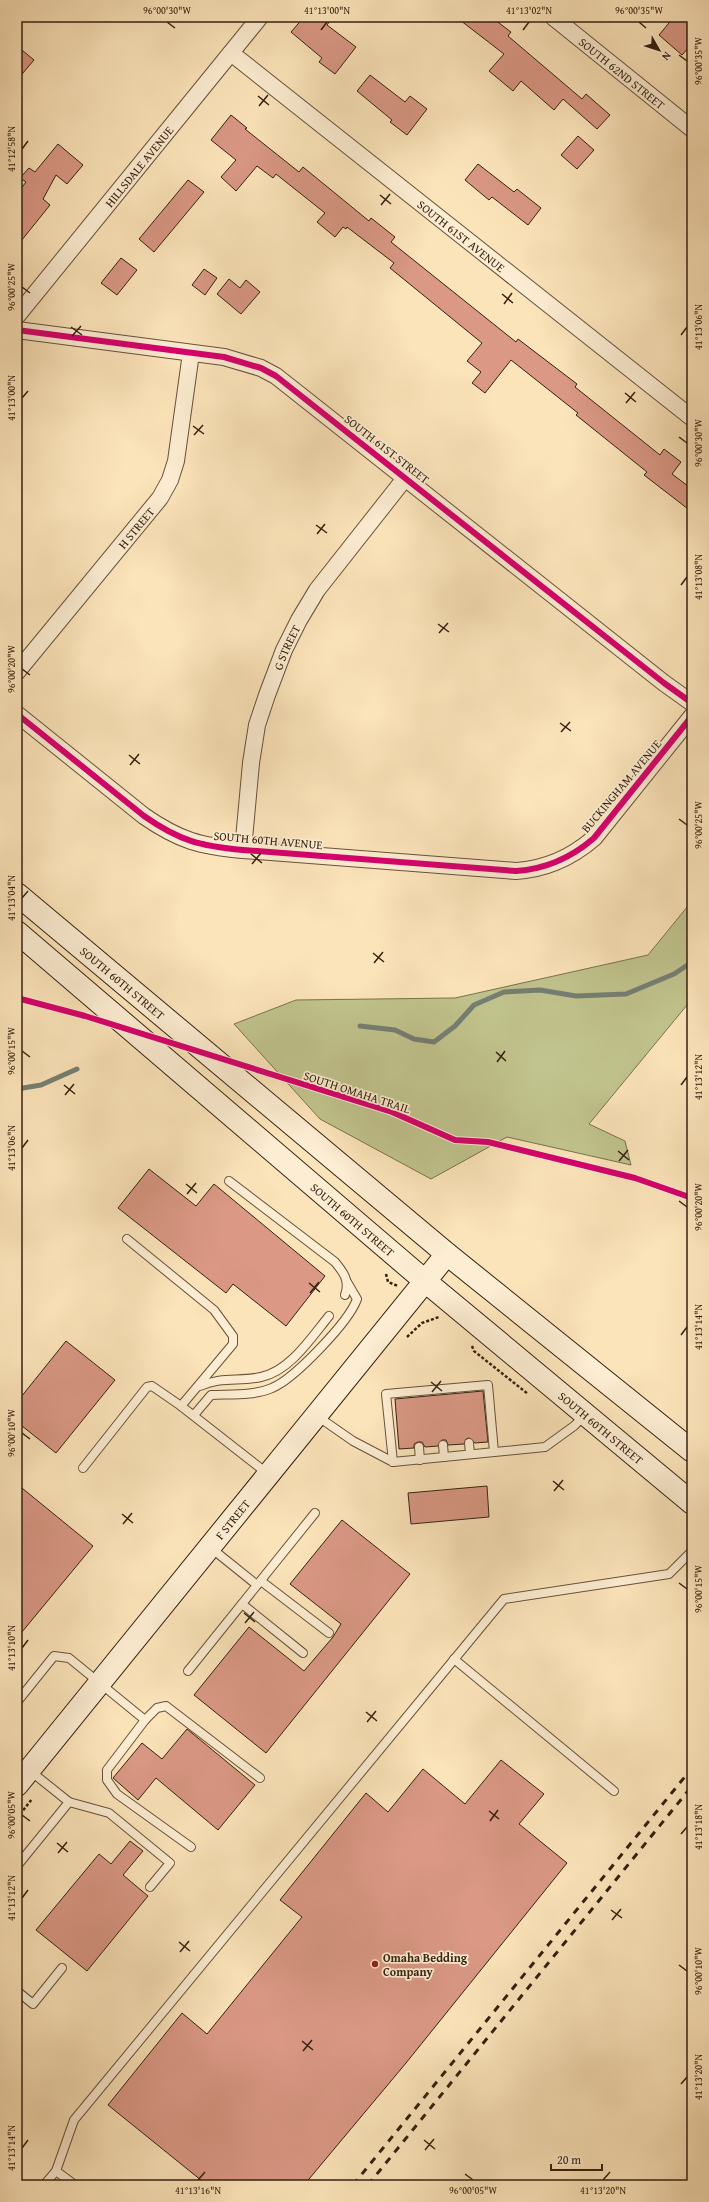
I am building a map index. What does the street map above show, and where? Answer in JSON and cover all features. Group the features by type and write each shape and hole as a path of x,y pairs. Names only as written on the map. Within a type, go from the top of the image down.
{"main road":[{"name":"SOUTH 60TH STREET","path":"17,894 447,1254 692,1451"},
{"name":"SOUTH 60TH STREET","path":"17,932 425,1281 692,1503"},
{"name":"F STREET","path":"23,1777 447,1254"}],"street":[{"name":"HILLSDALE AVENUE","path":"17,316 260,17"},
{"name":"SOUTH 62ND STREET","path":"553,17 692,129"},
{"name":"SOUTH 61ST AVENUE","path":"231,52 692,418"},
{"name":"SOUTH 61ST STREET","path":"17,330 191,353 242,362 276,376 406,477 664,683 692,703"},
{"name":"H STREET","path":"17,672 160,498 170,480 176,461 191,353"},
{"name":"G STREET","path":"243,850 251,763 257,725 284,650 299,620 317,590 406,477"},
{"name":"SOUTH 60TH AVENUE","path":"17,714 165,830 188,841 201,845 243,850 516,871 548,866 560,861"},
{"name":"BUCKINGHAM AVENUE","path":"560,861 594,838 692,716"}],"lane":[{"path":"194,1416 211,1395 263,1390 285,1382 323,1345 354,1308 357,1299 347,1282 344,1273 335,1262 229,1181"},
{"path":"127,1239 214,1310 231,1330 233,1336 233,1344 181,1406"},
{"path":"345,1295 347,1282"},
{"path":"198,1387 215,1380 261,1377 277,1372 291,1360 329,1316"},
{"path":"393,1462 386,1394 464,1389 488,1385 494,1452"},
{"path":"83,1468 147,1387 152,1386 181,1406 268,1474"},
{"path":"316,1415 352,1441 393,1462 545,1447 574,1426 585,1415"},
{"path":"469,1443 470,1454"},
{"path":"443,1445 444,1457"},
{"path":"419,1447 420,1460"},
{"path":"188,1671 315,1513"},
{"path":"210,1547 329,1633"},
{"path":"44,2185 56,2171 74,2120 504,1599 669,1574 692,1551"},
{"path":"242,1604 303,1653"},
{"path":"17,1702 54,1656 69,1658 145,1720"},
{"path":"454,1659 614,1791"},
{"path":"191,1847 117,1794 107,1780 107,1770 145,1720 157,1708 166,1706 260,1778"},
{"path":"23,1777 69,1802 109,1813 170,1863 150,1887"},
{"path":"17,1866 69,1802"},
{"path":"17,1991 34,2004 62,1968"},
{"path":"56,2171 75,2185"}],"green space":[{"path":"692,901 692,999 589,1124 625,1141 631,1165 507,1137 431,1179 320,1119 234,1024 296,1000 455,998 648,955"}],"building":[{"path":"304,17 333,17 327,25 356,47 335,74 319,62 322,58 291,32"},
{"path":"456,17 491,17 511,32 508,36 582,99 586,94 610,115 597,129 563,99 554,110 521,81 513,91 489,71 504,54"},
{"path":"674,17 692,17 692,44 682,55 659,35"},
{"path":"17,46 34,60 17,80"},
{"path":"370,75 405,102 410,96 427,109 407,135 390,122 392,120 357,91"},
{"path":"231,115 247,128 245,129 299,172 303,167 369,221 371,218 395,237 391,242 516,342 518,339 577,384 575,387 660,455 664,449 681,462 672,474 692,489 692,512 644,475 647,472 576,415 578,413 511,360 485,393 472,383 481,372 467,361 482,343 390,268 394,263 347,227 346,229 343,227 335,237 317,222 325,213 276,174 273,178 257,166 236,191 221,177 236,160 211,140"},
{"path":"578,136 594,150 577,169 561,155"},
{"path":"58,144 83,165 67,184 56,175 43,199 50,205 17,246 17,194 26,182 20,178 29,168 35,172"},
{"path":"478,164 514,192 517,189 541,208 528,225 492,197 489,200 465,180"},
{"path":"188,180 204,192 154,252 139,239"},
{"path":"121,258 137,270 117,295 101,283"},
{"path":"204,269 217,278 205,295 192,285"},
{"path":"229,279 240,288 246,280 260,292 241,314 217,294"},
{"path":"149,1169 196,1206 214,1184 325,1276 286,1326 233,1284 226,1293 118,1208"},
{"path":"66,1341 115,1380 56,1453 17,1422 17,1402"},
{"path":"483,1391 488,1442 475,1443 469,1438 466,1439 464,1444 448,1445 446,1440 442,1440 438,1446 425,1447 422,1442 418,1442 414,1444 414,1448 399,1449 395,1399"},
{"path":"17,1484 93,1546 17,1638"},
{"path":"487,1486 489,1517 411,1524 408,1493"},
{"path":"342,1520 410,1574 266,1753 194,1695 249,1627 304,1671 333,1637 341,1624 290,1584"},
{"path":"187,1729 255,1785 218,1830 156,1778 138,1800 113,1778 142,1743 162,1759"},
{"name":"Omaha Bedding Company","path":"501,1760 544,1794 519,1824 567,1863 406,2063 304,2185 207,2185 108,2105 182,2013 207,2034 302,1917 280,1900 366,1793 388,1812 423,1769 465,1804"},
{"path":"130,1841 143,1851 123,1875 148,1896 87,1971 36,1930 99,1854 111,1864"}],"waterway":[{"path":"360,1026 395,1030 414,1039 434,1042 455,1026 474,1005 504,992 540,990 576,996 626,994 674,974 692,962"},
{"path":"17,1089 41,1085 77,1069"}],"railway":[{"path":"353,2185 692,1768"},
{"path":"368,2185 692,1786"}],"cycle path":[{"path":"17,330 224,357 261,368 276,376 664,683 692,703"},
{"path":"17,714 144,816 180,837 191,841 214,847 243,850 516,871 538,868 558,861 567,857 594,838 692,716"},
{"name":"SOUTH OMAHA TRAIL","path":"17,998 85,1016 392,1112 455,1140 488,1142 635,1178 692,1198"}],"place":[{"name":"Omaha Bedding Company","path":"375,1964"}]}
